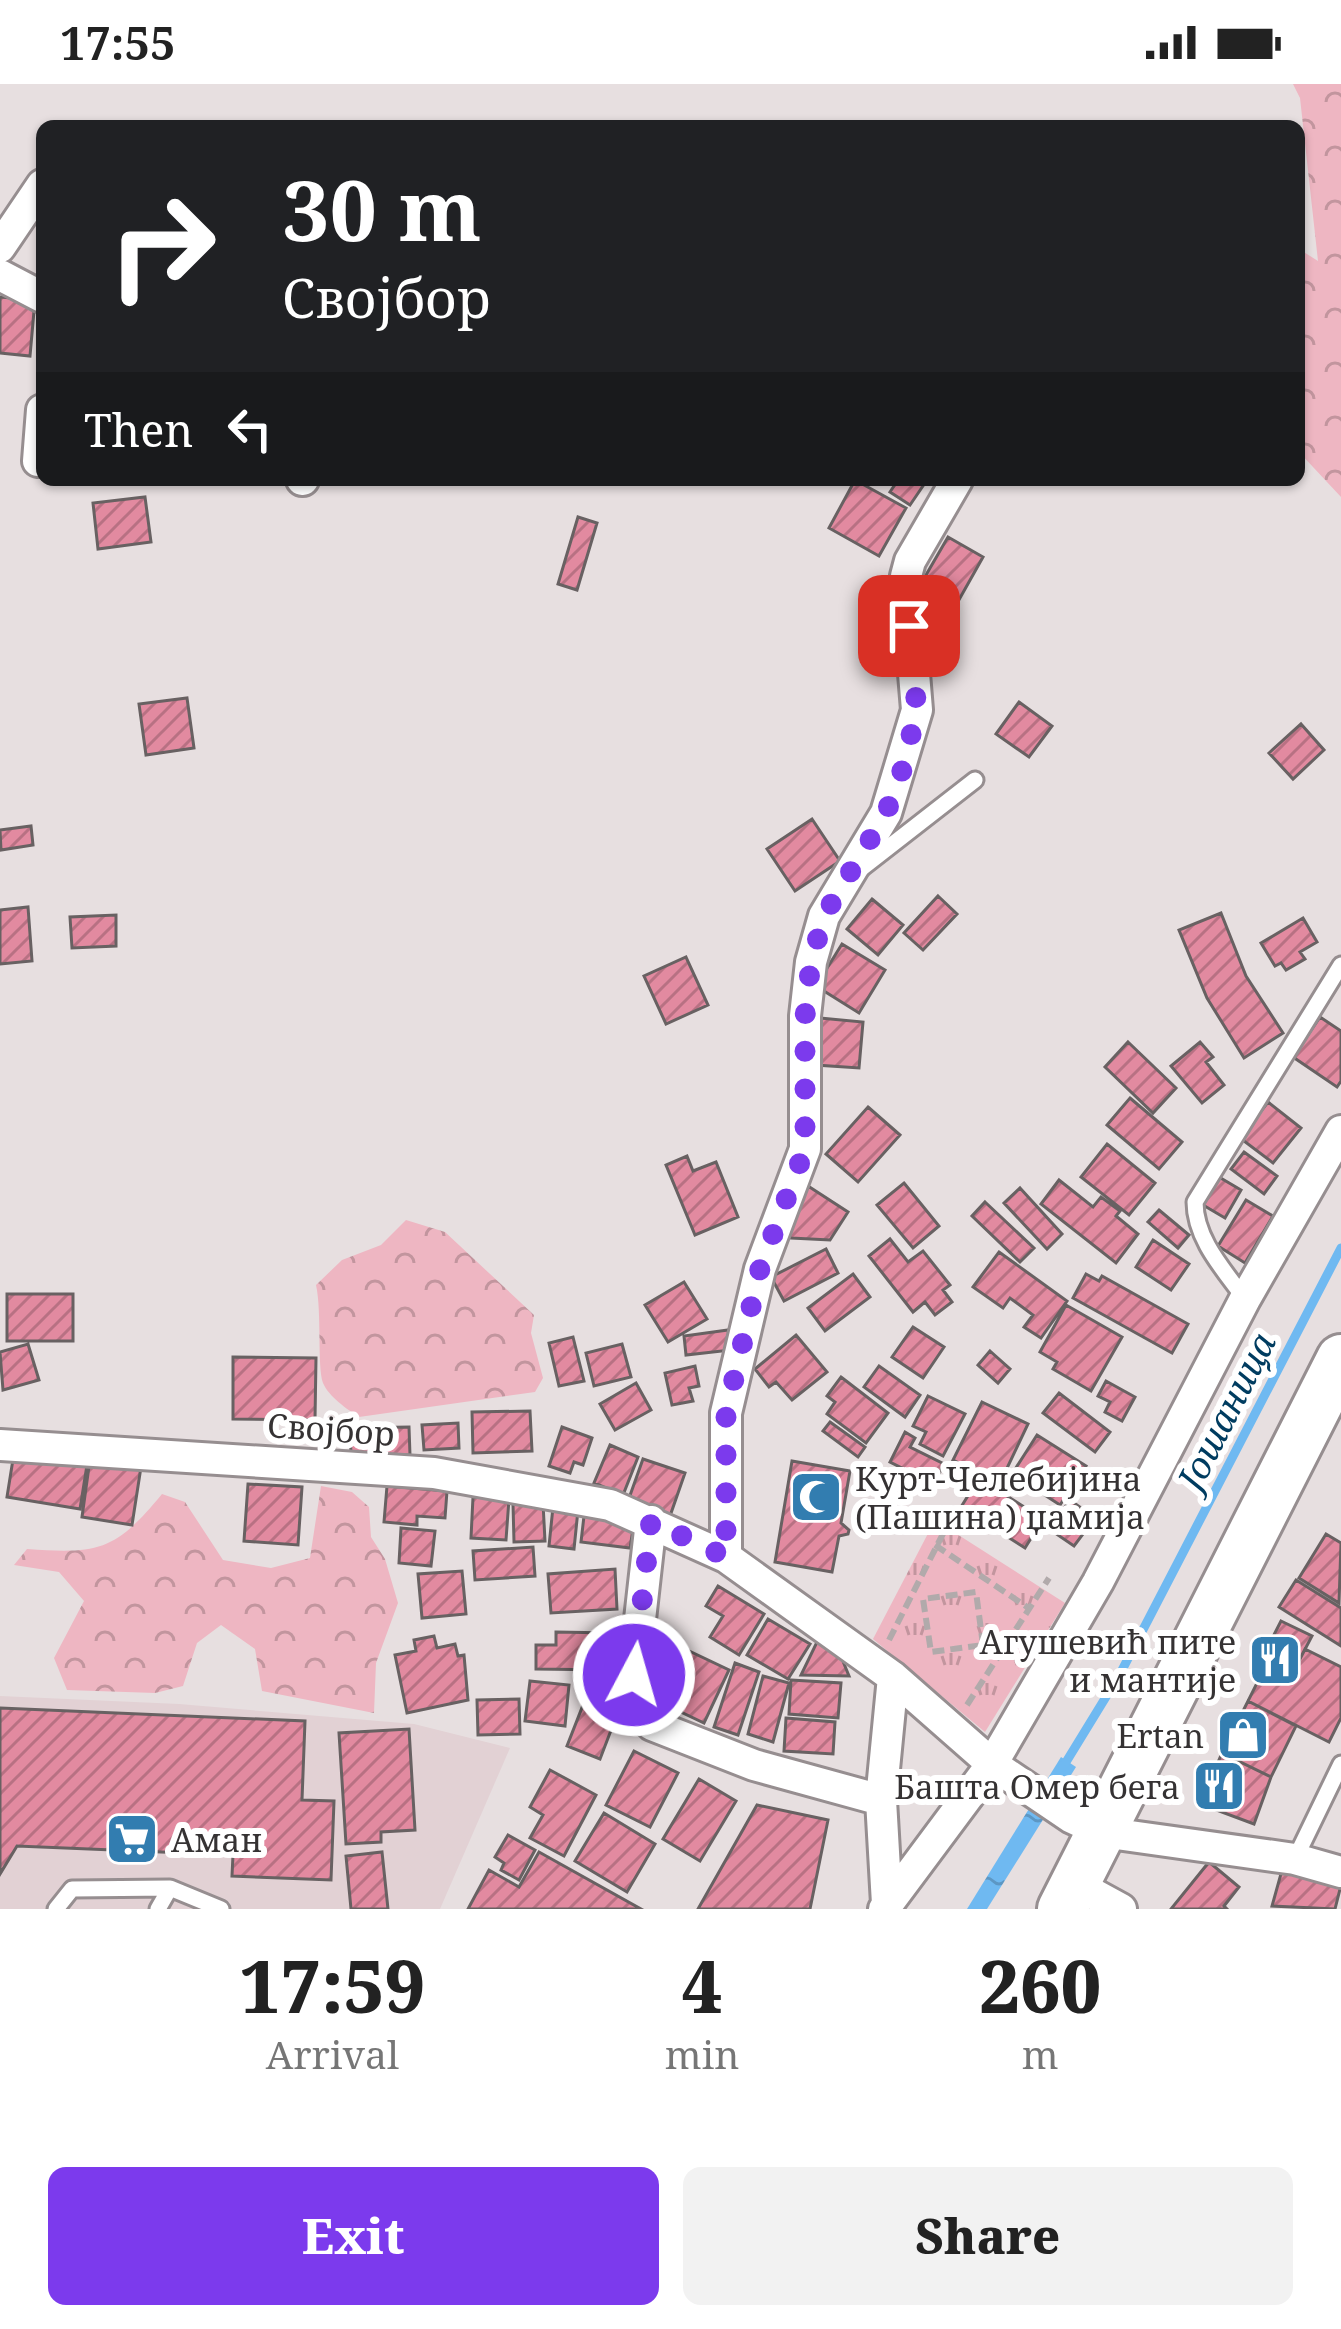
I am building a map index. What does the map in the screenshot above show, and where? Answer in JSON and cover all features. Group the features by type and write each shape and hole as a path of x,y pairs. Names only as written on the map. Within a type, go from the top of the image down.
{"main road":[{"path":"1070,1897 1087,1825 1341,1359"}],"street":[{"path":"0,247 36,193"},
{"path":"0,275 36,294"},
{"path":"726,1557 726,1413 760,1269 805,1149 805,1016 811,962 824,916 886,813 903,768 917,710 906,576 954,486"},
{"path":"886,1907 992,1764 1098,1582 1245,1299 1341,1131"},
{"name":"Својбор","path":"0,1445 434,1473 610,1505 726,1557 900,1664 992,1764 1087,1825"},
{"path":"651,1521 632,1700 642,1713 652,1725 754,1765 881,1799"},
{"path":"886,1907 881,1799 900,1664"},
{"path":"1087,1825 1295,1859 1341,1872"},
{"path":"1070,1897 1121,1909"}],"lane":[{"path":"841,884 975,779"},
{"path":"1245,1299 1204,1240 1195,1218 1195,1202 1341,964"},
{"path":"1295,1859 1341,1764"},
{"path":"158,1909 170,1888"},
{"path":"56,1909 72,1889 170,1888 220,1909"}],"path":[{"path":"900,1664 912,1592 952,1516"},
{"path":"935,1545 1030,1609"},
{"path":"962,1713 1049,1578"},
{"path":"983,1645 976,1592 985,1579"},
{"path":"912,1592 923,1599 976,1592"},
{"path":"923,1599 931,1652"},
{"path":"900,1664 931,1652 983,1645 1001,1654"}],"shaded area":[{"path":"0,1696 179,1704 414,1724 510,1748 440,1909 0,1909"}],"green space":[{"path":"1293,84 1341,84 1341,497 1305,458 1305,253 1318,261 1300,98"},
{"path":"406,1220 445,1232 534,1315 531,1333 543,1378 535,1392 359,1417 329,1393 321,1375 316,1285 342,1260 381,1245"},
{"path":"321,1486 352,1492 369,1507 371,1537 385,1559 398,1603 376,1663 374,1713 262,1691 255,1649 221,1625 197,1643 183,1686 155,1693 67,1690 54,1658 84,1601 59,1572 14,1565 27,1549 72,1551 104,1545 131,1527 162,1494 185,1502 223,1560 271,1568 310,1558"},
{"path":"935,1520 1065,1603 985,1732 873,1639"}],"water":[{"path":"1061,1757 1076,1767 987,1909 967,1909"}],"building":[{"path":"0,297 35,300 30,356 0,353"},
{"path":"852,486 866,486 906,508 879,556 829,528"},
{"path":"894,486 923,486 910,505 890,492"},
{"path":"145,497 151,542 98,549 93,503"},
{"path":"578,517 597,523 577,590 558,584"},
{"path":"948,537 983,557 951,614 915,594"},
{"path":"187,698 194,748 146,755 139,704"},
{"path":"1019,702 1052,726 1029,757 996,734"},
{"path":"1301,724 1324,750 1293,779 1269,753"},
{"path":"812,819 840,861 795,891 767,849"},
{"path":"31,826 33,845 1,850 0,830"},
{"path":"938,896 957,914 923,950 904,933"},
{"path":"872,899 903,925 878,955 847,929"},
{"path":"28,907 32,961 0,964 0,910"},
{"path":"1221,913 1246,976 1283,1033 1244,1058 1207,998 1179,930"},
{"path":"116,915 116,946 72,948 70,917"},
{"path":"1303,918 1317,942 1300,952 1305,959 1286,970 1281,963 1275,966 1261,943"},
{"path":"842,944 885,970 859,1013 816,986"},
{"path":"686,957 708,1005 666,1024 644,976"},
{"path":"1320,1017 1341,1031 1337,1087 1293,1057"},
{"path":"820,1018 863,1022 859,1068 816,1065"},
{"path":"1128,1042 1176,1088 1153,1113 1105,1067"},
{"path":"1200,1042 1213,1057 1206,1062 1224,1085 1202,1103 1171,1066"},
{"path":"1130,1098 1182,1142 1159,1169 1107,1125"},
{"path":"1268,1102 1301,1128 1273,1163 1240,1138"},
{"path":"868,1107 900,1135 858,1182 826,1154"},
{"path":"1107,1144 1155,1183 1129,1215 1081,1177"},
{"path":"1244,1152 1277,1176 1264,1194 1231,1169"},
{"path":"687,1156 693,1171 716,1162 738,1217 695,1235 666,1165"},
{"path":"1219,1177 1241,1190 1225,1218 1203,1205"},
{"path":"1059,1180 1093,1207 1101,1197 1138,1234 1116,1263 1041,1204"},
{"path":"904,1183 939,1226 913,1248 877,1205"},
{"path":"808,1186 848,1212 830,1240 791,1238 780,1231"},
{"path":"1020,1188 1062,1234 1047,1249 1004,1203"},
{"path":"1246,1200 1273,1216 1245,1263 1218,1246"},
{"path":"985,1202 1034,1248 1020,1262 972,1216"},
{"path":"1159,1210 1189,1235 1178,1248 1148,1222"},
{"path":"890,1239 908,1262 923,1251 950,1285 943,1290 952,1302 935,1315 925,1302 913,1312 869,1256"},
{"path":"1153,1240 1189,1264 1171,1290 1136,1267"},
{"path":"826,1249 838,1273 784,1301 771,1277"},
{"path":"999,1252 1067,1301 1041,1338 1024,1327 1033,1315 1010,1298 1003,1308 973,1287"},
{"path":"853,1274 870,1297 825,1331 808,1308"},
{"path":"1086,1274 1099,1281 1102,1276 1188,1324 1172,1353 1073,1298"},
{"path":"684,1282 707,1319 668,1342 645,1305"},
{"path":"7,1294 73,1294 73,1341 7,1341"},
{"path":"1066,1305 1122,1337 1091,1391 1053,1369 1057,1362 1040,1352"},
{"path":"913,1327 944,1347 923,1378 892,1357"},
{"path":"728,1330 731,1350 686,1355 684,1336"},
{"path":"796,1335 827,1372 792,1400 776,1382 769,1387 755,1369"},
{"path":"573,1337 584,1381 559,1386 549,1343"},
{"path":"28,1344 39,1380 3,1390 0,1352"},
{"path":"622,1344 631,1377 594,1386 586,1353"},
{"path":"990,1351 1010,1369 998,1383 978,1365"},
{"path":"233,1357 316,1358 315,1420 233,1419"},
{"path":"695,1366 699,1386 689,1388 693,1401 672,1405 665,1373"},
{"path":"879,1366 920,1395 905,1417 864,1387"},
{"path":"841,1377 888,1413 866,1443 827,1414 835,1402 827,1396"},
{"path":"1106,1381 1135,1397 1122,1421 1105,1412 1110,1402 1098,1396"},
{"path":"636,1383 651,1410 615,1430 600,1404"},
{"path":"1059,1393 1110,1432 1095,1452 1043,1413"},
{"path":"928,1396 965,1414 943,1456 920,1444 926,1432 913,1426"},
{"path":"982,1402 1028,1424 1000,1483 953,1460"},
{"path":"530,1411 532,1451 473,1453 472,1412"},
{"path":"830,1422 865,1447 858,1457 823,1431"},
{"path":"458,1423 459,1448 424,1450 422,1425"},
{"path":"409,1427 410,1455 351,1455 350,1428"},
{"path":"562,1427 592,1438 583,1465 574,1462 570,1473 549,1466"},
{"path":"905,1432 915,1438 910,1447 944,1464 934,1484 890,1462"},
{"path":"1037,1435 1086,1466 1060,1505 1012,1474"},
{"path":"610,1445 638,1457 623,1495 594,1483"},
{"path":"14,1453 87,1465 80,1509 7,1497"},
{"path":"90,1459 141,1467 132,1525 82,1517"},
{"path":"643,1459 685,1473 670,1516 628,1501"},
{"name":"Курт-Челебијина (Пашина) џамија","path":"792,1461 850,1471 841,1523 849,1530 839,1536 832,1572 775,1562"},
{"path":"979,1478 1043,1519 1025,1548 961,1507"},
{"path":"248,1484 302,1487 298,1545 244,1541"},
{"path":"387,1486 447,1491 445,1518 417,1516 417,1525 384,1522"},
{"path":"473,1497 509,1499 506,1540 471,1538"},
{"path":"1070,1500 1095,1518 1074,1546 1049,1529"},
{"path":"543,1503 545,1541 514,1542 513,1504"},
{"path":"553,1507 578,1510 574,1549 549,1546"},
{"path":"584,1516 634,1523 630,1548 581,1542"},
{"path":"401,1528 435,1531 431,1566 399,1563"},
{"path":"1326,1534 1341,1543 1339,1603 1299,1578"},
{"path":"533,1547 535,1576 475,1580 473,1551"},
{"path":"615,1569 617,1609 551,1613 548,1574"},
{"path":"462,1571 466,1614 422,1618 418,1574"},
{"path":"1296,1580 1341,1608 1341,1646 1279,1607"},
{"path":"718,1586 764,1614 739,1655 710,1637 723,1616 706,1606"},
{"path":"768,1619 810,1644 788,1679 747,1655"},
{"path":"1281,1621 1312,1636 1288,1682 1258,1666"},
{"path":"556,1632 611,1633 610,1670 536,1669 536,1645 556,1645"},
{"path":"434,1636 437,1648 455,1644 458,1656 464,1655 468,1700 407,1713 395,1655 416,1651 414,1640"},
{"path":"817,1642 840,1654 849,1676 801,1675"},
{"path":"685,1649 729,1670 704,1723 660,1702"},
{"path":"1305,1649 1341,1667 1341,1718 1329,1742 1248,1701 1264,1669 1288,1682"},
{"path":"735,1663 759,1672 738,1735 714,1727"},
{"path":"763,1676 789,1683 773,1742 748,1734"},
{"path":"791,1680 841,1683 838,1718 789,1714"},
{"path":"530,1681 569,1685 565,1726 525,1721"},
{"path":"519,1699 520,1734 478,1735 477,1700"},
{"path":"585,1700 618,1712 600,1759 567,1746"},
{"path":"1248,1701 1296,1726 1271,1777 1222,1753"},
{"path":"0,1708 305,1721 302,1800 334,1801 331,1880 232,1876 233,1855 17,1846 0,1874"},
{"path":"786,1718 835,1722 833,1754 784,1751"},
{"path":"409,1729 415,1830 381,1832 381,1842 346,1844 339,1733"},
{"path":"634,1751 678,1773 650,1827 606,1805"},
{"path":"1222,1753 1271,1777 1254,1824 1200,1804"},
{"path":"550,1770 596,1795 564,1856 530,1838 543,1815 530,1807"},
{"path":"699,1779 736,1801 700,1861 663,1839"},
{"path":"757,1805 828,1820 810,1909 698,1909"},
{"path":"604,1813 655,1844 627,1892 575,1861"},
{"path":"508,1835 535,1850 519,1880 501,1870 504,1863 495,1857"},
{"path":"382,1852 388,1909 351,1909 346,1856"},
{"path":"539,1852 641,1909 468,1909 489,1870 519,1887"},
{"path":"1209,1862 1239,1887 1224,1906 1227,1909 1171,1909"},
{"path":"1282,1870 1341,1885 1335,1909 1272,1906"}],"waterway":[{"name":"Јошаница","path":"1063,1767 1120,1674 1341,1248"}],"place":[{"name":"Курт-Челебијина (Пашина) џамија","path":"816,1497"},
{"name":"Агушевић пите и мантије","path":"1275,1660"},
{"name":"Ertan","path":"1243,1735"},
{"name":"Башта Омер бега","path":"1219,1786"},
{"name":"Аман","path":"132,1839"}],"route":[{"path":"634,1675 651,1521 726,1557 726,1413 760,1269 805,1149 805,1016 811,962 824,916 886,813 903,768 917,710 909,626"}]}
